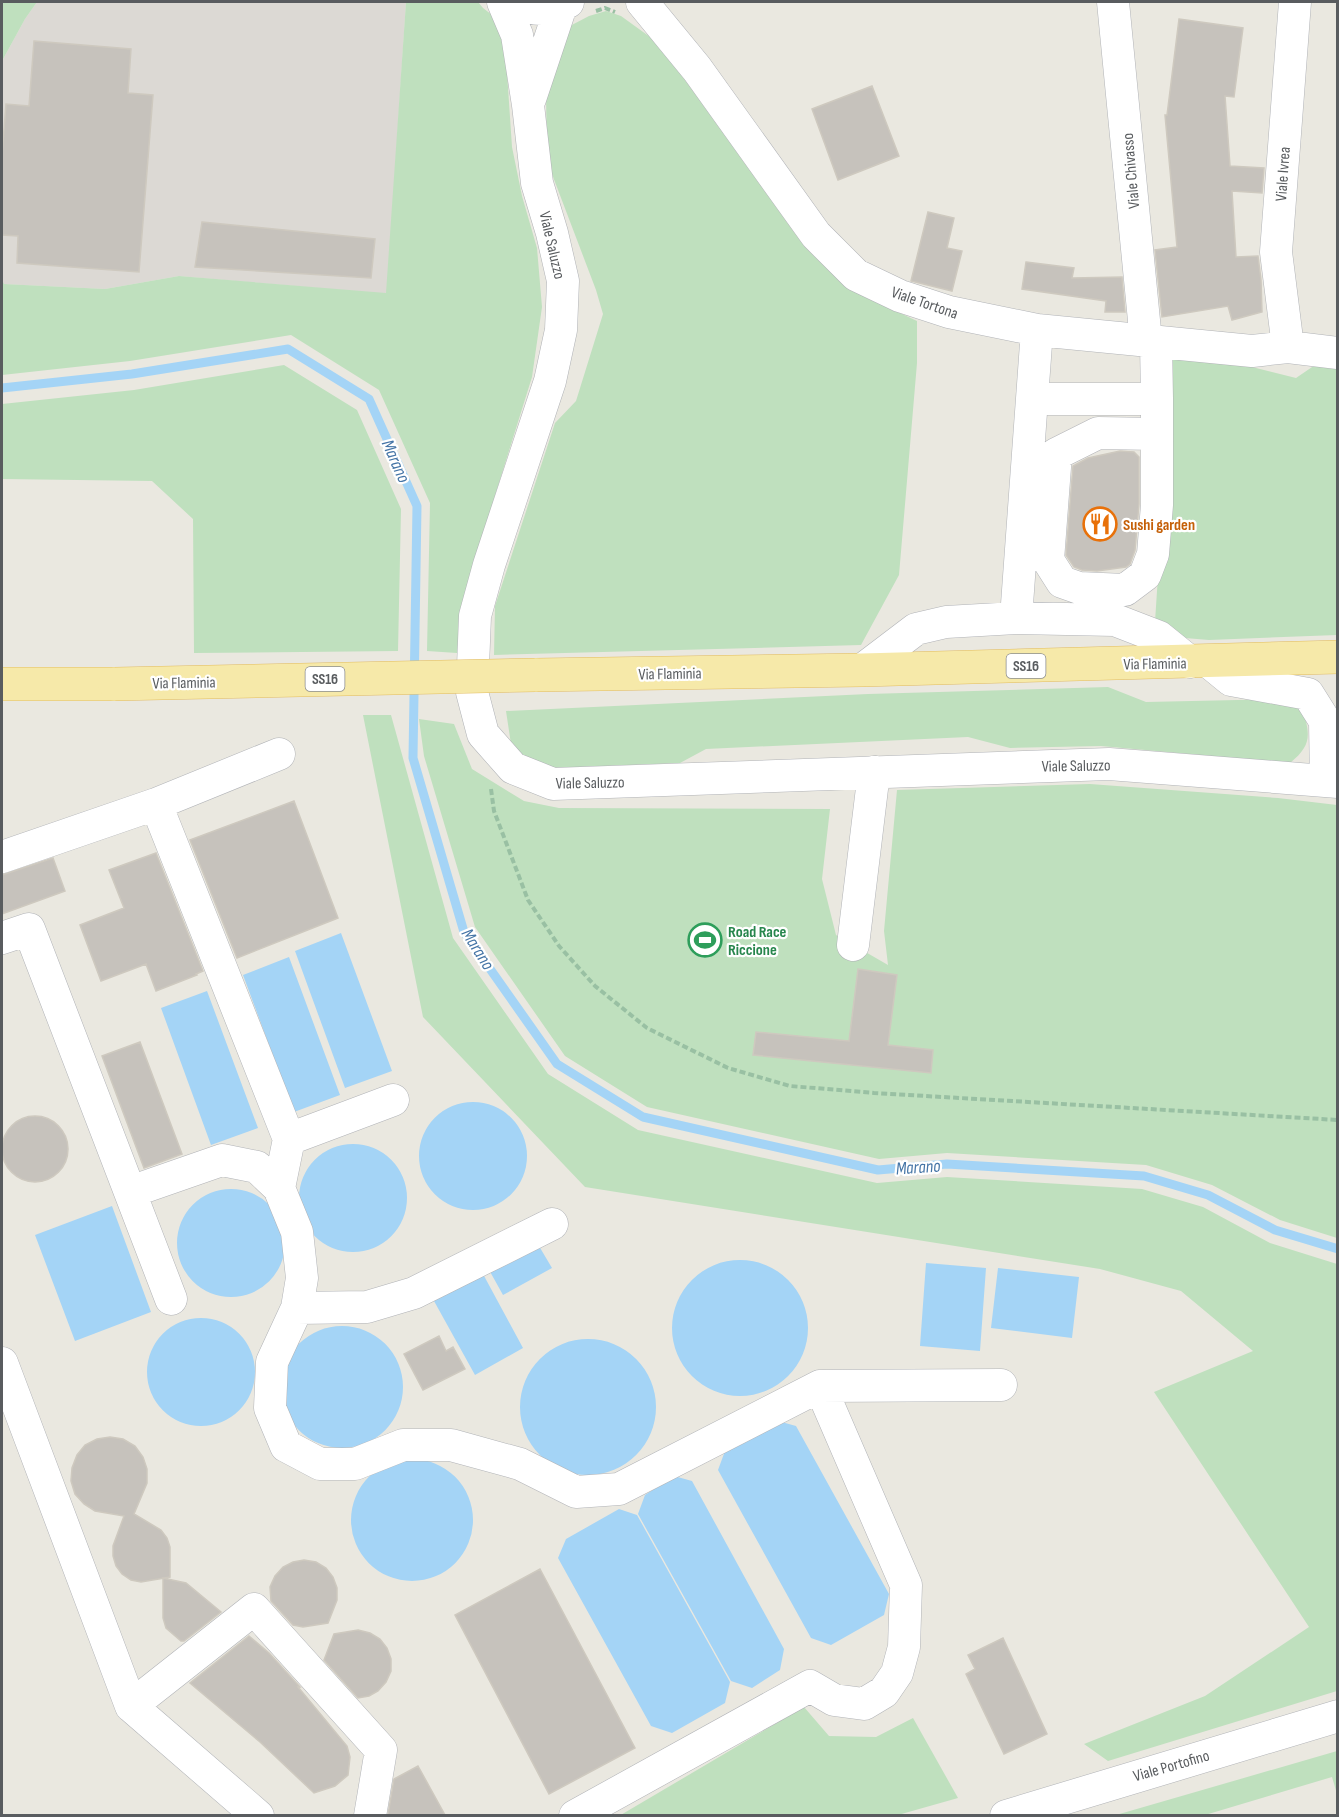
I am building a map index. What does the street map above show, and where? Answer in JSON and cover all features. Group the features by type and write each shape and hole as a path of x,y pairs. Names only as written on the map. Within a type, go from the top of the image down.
{"main road":[{"name":"Via Flaminia","path":"2,684 115,684 862,670 1338,657"}],"street":[{"name":"Viale Saluzzo","path":"503,2 517,35 537,183 552,232 563,281 561,330 550,381 489,565 476,616 472,692 483,734 513,768 553,784 1109,764 1332,782 1325,721 1308,694 1231,680 1159,638 1115,620 1016,618 946,622 916,629 862,670"},
{"path":"512,2 528,8 544,9 564,4"},
{"name":"Viale Tortona","path":"634,2 697,69 816,236 856,275 900,296 949,312 1037,330 1252,351 1288,346 1338,353"},
{"name":"Viale Chivasso","path":"1033,456 1048,560 1062,582 1079,588 1125,590 1145,575 1153,554 1157,505 1157,399 1113,2"},
{"name":"Viale Ivrea","path":"1288,346 1276,252 1295,2"},
{"name":"Viale Saluzzo","path":"528,105 564,4"},
{"path":"1016,618 1019,512 1033,456 1029,406 1037,330"},
{"path":"1029,406 1157,399"},
{"path":"1033,456 1098,433 1157,434"},
{"path":"2,857 156,804 279,754"},
{"path":"853,945 874,772"},
{"path":"156,804 289,1139 279,1188"},
{"path":"2,938 29,929 171,1299"},
{"path":"289,1139 393,1100"},
{"path":"130,1192 222,1160 257,1167 279,1188 297,1232 302,1278 297,1308 272,1362 270,1408 286,1446 320,1464 355,1464 403,1445 452,1445 520,1464 576,1492 619,1489 819,1386 1001,1385"},
{"path":"297,1308 367,1307 414,1293 552,1224"},
{"path":"2,1363 131,1706 258,1815"},
{"path":"575,1815 810,1686 834,1700 864,1704 884,1692 897,1673 904,1647 906,1585 819,1386"},
{"path":"131,1706 254,1609 381,1750 370,1815"},
{"name":"Viale Portofino","path":"1006,1815 1338,1716"}],"path":[{"path":"483,734 494,811 528,900 559,946 595,986 647,1028 728,1068 790,1086 1338,1120"}],"shaded area":[{"path":"37,2 406,2 387,294 179,276 105,289 3,284 2,61"}],"green space":[{"path":"2,2 37,2 2,61"},
{"path":"406,2 478,2 501,22 505,43 512,147 522,196 537,248 542,307 532,377 465,592 457,653 427,651 430,503 379,390 291,335 130,361 2,375 2,280 4,284 105,289 179,276 386,293"},
{"path":"606,11 621,16 650,37 685,80 804,246 847,288 917,321 917,363 899,575 861,645 494,655 495,606 555,423 576,401 603,314 547,161 546,94 568,27 589,16"},
{"path":"1172,359 1252,367 1296,378 1318,363 1337,365 1337,635 1209,640 1185,638 1155,622"},
{"path":"284,365 357,410 401,509 398,651 194,653 193,519 152,481 2,479 2,404 134,390"},
{"path":"1108,687 1146,702 1285,699 1303,710 1308,733 1306,745 1290,763 1101,746 1010,748 968,737 706,749 680,763 554,768 528,760 511,744 506,711 868,694"},
{"path":"363,715 391,715 453,938 548,1074 638,1130 877,1183 947,1177 1142,1189 1203,1207 1270,1243 1337,1264 1337,1691 1108,1761 1084,1744 1205,1696 1309,1627 1154,1392 1253,1351 1181,1291 1100,1269 585,1187 423,1017"},
{"path":"419,719 454,724 472,769 524,801 559,808 830,809 822,879 836,935 888,965 884,931 897,790 1090,784 1278,798 1337,805 1337,1238 1280,1220 1212,1185 1146,1165 947,1153 879,1159 647,1107 565,1056 475,927 424,756"},
{"path":"804,1707 829,1736 876,1737 913,1718 958,1798 898,1815 619,1816"},
{"path":"1337,1751 1337,1794 1332,1777 1205,1815 1116,1815"}],"water":[{"path":"341,933 392,1071 345,1088 295,951"},
{"path":"289,957 340,1095 294,1112 243,975"},
{"path":"207,991 258,1128 211,1145 161,1008"},
{"path":"473,1102 494,1106 511,1118 523,1135 527,1156 523,1177 511,1194 494,1206 473,1210 452,1206 435,1194 423,1177 419,1156 423,1135 435,1118 452,1106"},
{"path":"353,1144 374,1148 391,1160 403,1177 407,1198 403,1219 391,1236 374,1248 353,1252 332,1248 315,1236 303,1219 299,1198 303,1177 315,1160 332,1148"},
{"path":"231,1189 252,1193 269,1205 281,1222 285,1243 281,1264 269,1281 252,1293 231,1297 210,1293 193,1281 181,1264 177,1243 181,1222 193,1205 210,1193"},
{"path":"112,1206 151,1312 75,1341 35,1235"},
{"path":"536,1241 552,1268 503,1295 488,1268"},
{"path":"740,1260 766,1265 788,1280 803,1302 808,1328 803,1354 788,1376 766,1391 740,1396 714,1391 692,1376 677,1354 672,1328 677,1302 692,1280 714,1265"},
{"path":"926,1263 986,1268 980,1351 920,1346"},
{"path":"998,1268 1079,1277 1072,1338 991,1328"},
{"path":"483,1274 523,1348 475,1375 434,1301"},
{"path":"201,1318 222,1322 239,1334 251,1351 255,1372 251,1393 239,1410 222,1422 201,1426 180,1422 163,1410 151,1393 147,1372 151,1351 163,1334 180,1322"},
{"path":"342,1326 365,1330 385,1344 399,1364 403,1387 399,1410 385,1430 365,1444 342,1448 319,1444 299,1430 285,1410 281,1387 285,1364 299,1344 319,1330"},
{"path":"588,1339 614,1345 636,1359 650,1381 656,1407 650,1433 636,1455 614,1469 588,1475 562,1469 540,1455 526,1433 520,1407 526,1381 540,1359 562,1345"},
{"path":"778,1421 796,1426 889,1594 884,1615 831,1645 811,1638 718,1470 725,1451"},
{"path":"412,1459 435,1464 446,1469 455,1477 463,1486 468,1497 473,1520 468,1543 463,1554 455,1563 446,1571 435,1576 412,1581 389,1576 378,1571 369,1563 361,1554 356,1543 351,1520 356,1497 361,1486 369,1477 378,1469 389,1464"},
{"path":"674,1476 692,1481 784,1649 780,1670 752,1688 731,1681 638,1514 645,1495"},
{"path":"619,1509 637,1515 730,1682 725,1703 672,1733 651,1726 558,1558 566,1539"}],"building":[{"path":"1179,19 1243,28 1234,97 1225,96 1230,166 1264,168 1262,193 1232,191 1236,257 1258,256 1262,312 1232,320 1228,306 1162,317 1155,250 1177,247 1165,115 1167,115"},
{"path":"34,41 131,49 128,93 153,95 139,272 17,263 18,236 2,235 2,155 6,104 29,106"},
{"path":"872,86 899,156 838,180 812,109"},
{"path":"928,212 954,218 947,248 962,251 952,291 911,281"},
{"path":"202,222 375,239 371,278 195,267"},
{"path":"1026,262 1074,268 1072,278 1122,277 1125,312 1105,312 1106,301 1022,289"},
{"name":"Sushi garden","path":"1120,451 1134,452 1139,457 1139,504 1135,550 1130,564 1126,567 1097,571 1082,570 1074,567 1066,555 1073,466 1088,458"},
{"path":"294,801 338,918 237,958 190,840"},
{"path":"156,853 203,971 156,991 146,964 101,981 80,925 124,908 109,870"},
{"path":"53,858 65,891 2,914 2,875"},
{"path":"858,969 897,975 888,1045 933,1050 931,1073 753,1055 756,1032 849,1041"},
{"path":"140,1042 182,1154 144,1168 102,1056"},
{"path":"28,1116 42,1116 54,1121 63,1130 68,1149 66,1162 59,1173 42,1182 28,1182 16,1177 7,1168 2,1156 2,1142 7,1130 16,1121"},
{"path":"439,1336 446,1351 453,1347 465,1369 423,1390 404,1354"},
{"path":"110,1437 123,1439 135,1446 143,1457 147,1469 147,1483 134,1514 161,1530 167,1538 170,1547 170,1577 141,1582 131,1580 122,1574 116,1566 113,1546 124,1516 95,1511 75,1494 71,1481 72,1468 77,1455 85,1445 97,1439"},
{"path":"304,1560 316,1562 326,1568 333,1577 337,1588 337,1600 328,1623 303,1627 293,1625 271,1601 270,1587 275,1576 283,1567"},
{"path":"540,1569 635,1748 549,1794 455,1615"},
{"path":"163,1578 186,1583 221,1612 181,1641 166,1628 163,1618"},
{"path":"358,1630 380,1639 391,1659 391,1671 386,1682 378,1691 358,1698 324,1660 334,1634"},
{"path":"249,1636 269,1653 300,1687 298,1687 347,1746 350,1757 348,1775 335,1786 314,1793 260,1742 190,1683"},
{"path":"1003,1638 1047,1734 1004,1754 966,1674 975,1669 968,1655"},
{"path":"418,1766 445,1815 388,1815 394,1779"}],"waterway":[{"name":"Marano","path":"2,388 132,374 288,349 369,399 417,506 413,758 464,932 557,1064 643,1117 878,1170 947,1164 1144,1176 1208,1195 1275,1230 1338,1249"}],"place":[{"name":"Sushi garden","path":"1100,524"},
{"name":"Road Race Riccione","path":"705,940"}]}
